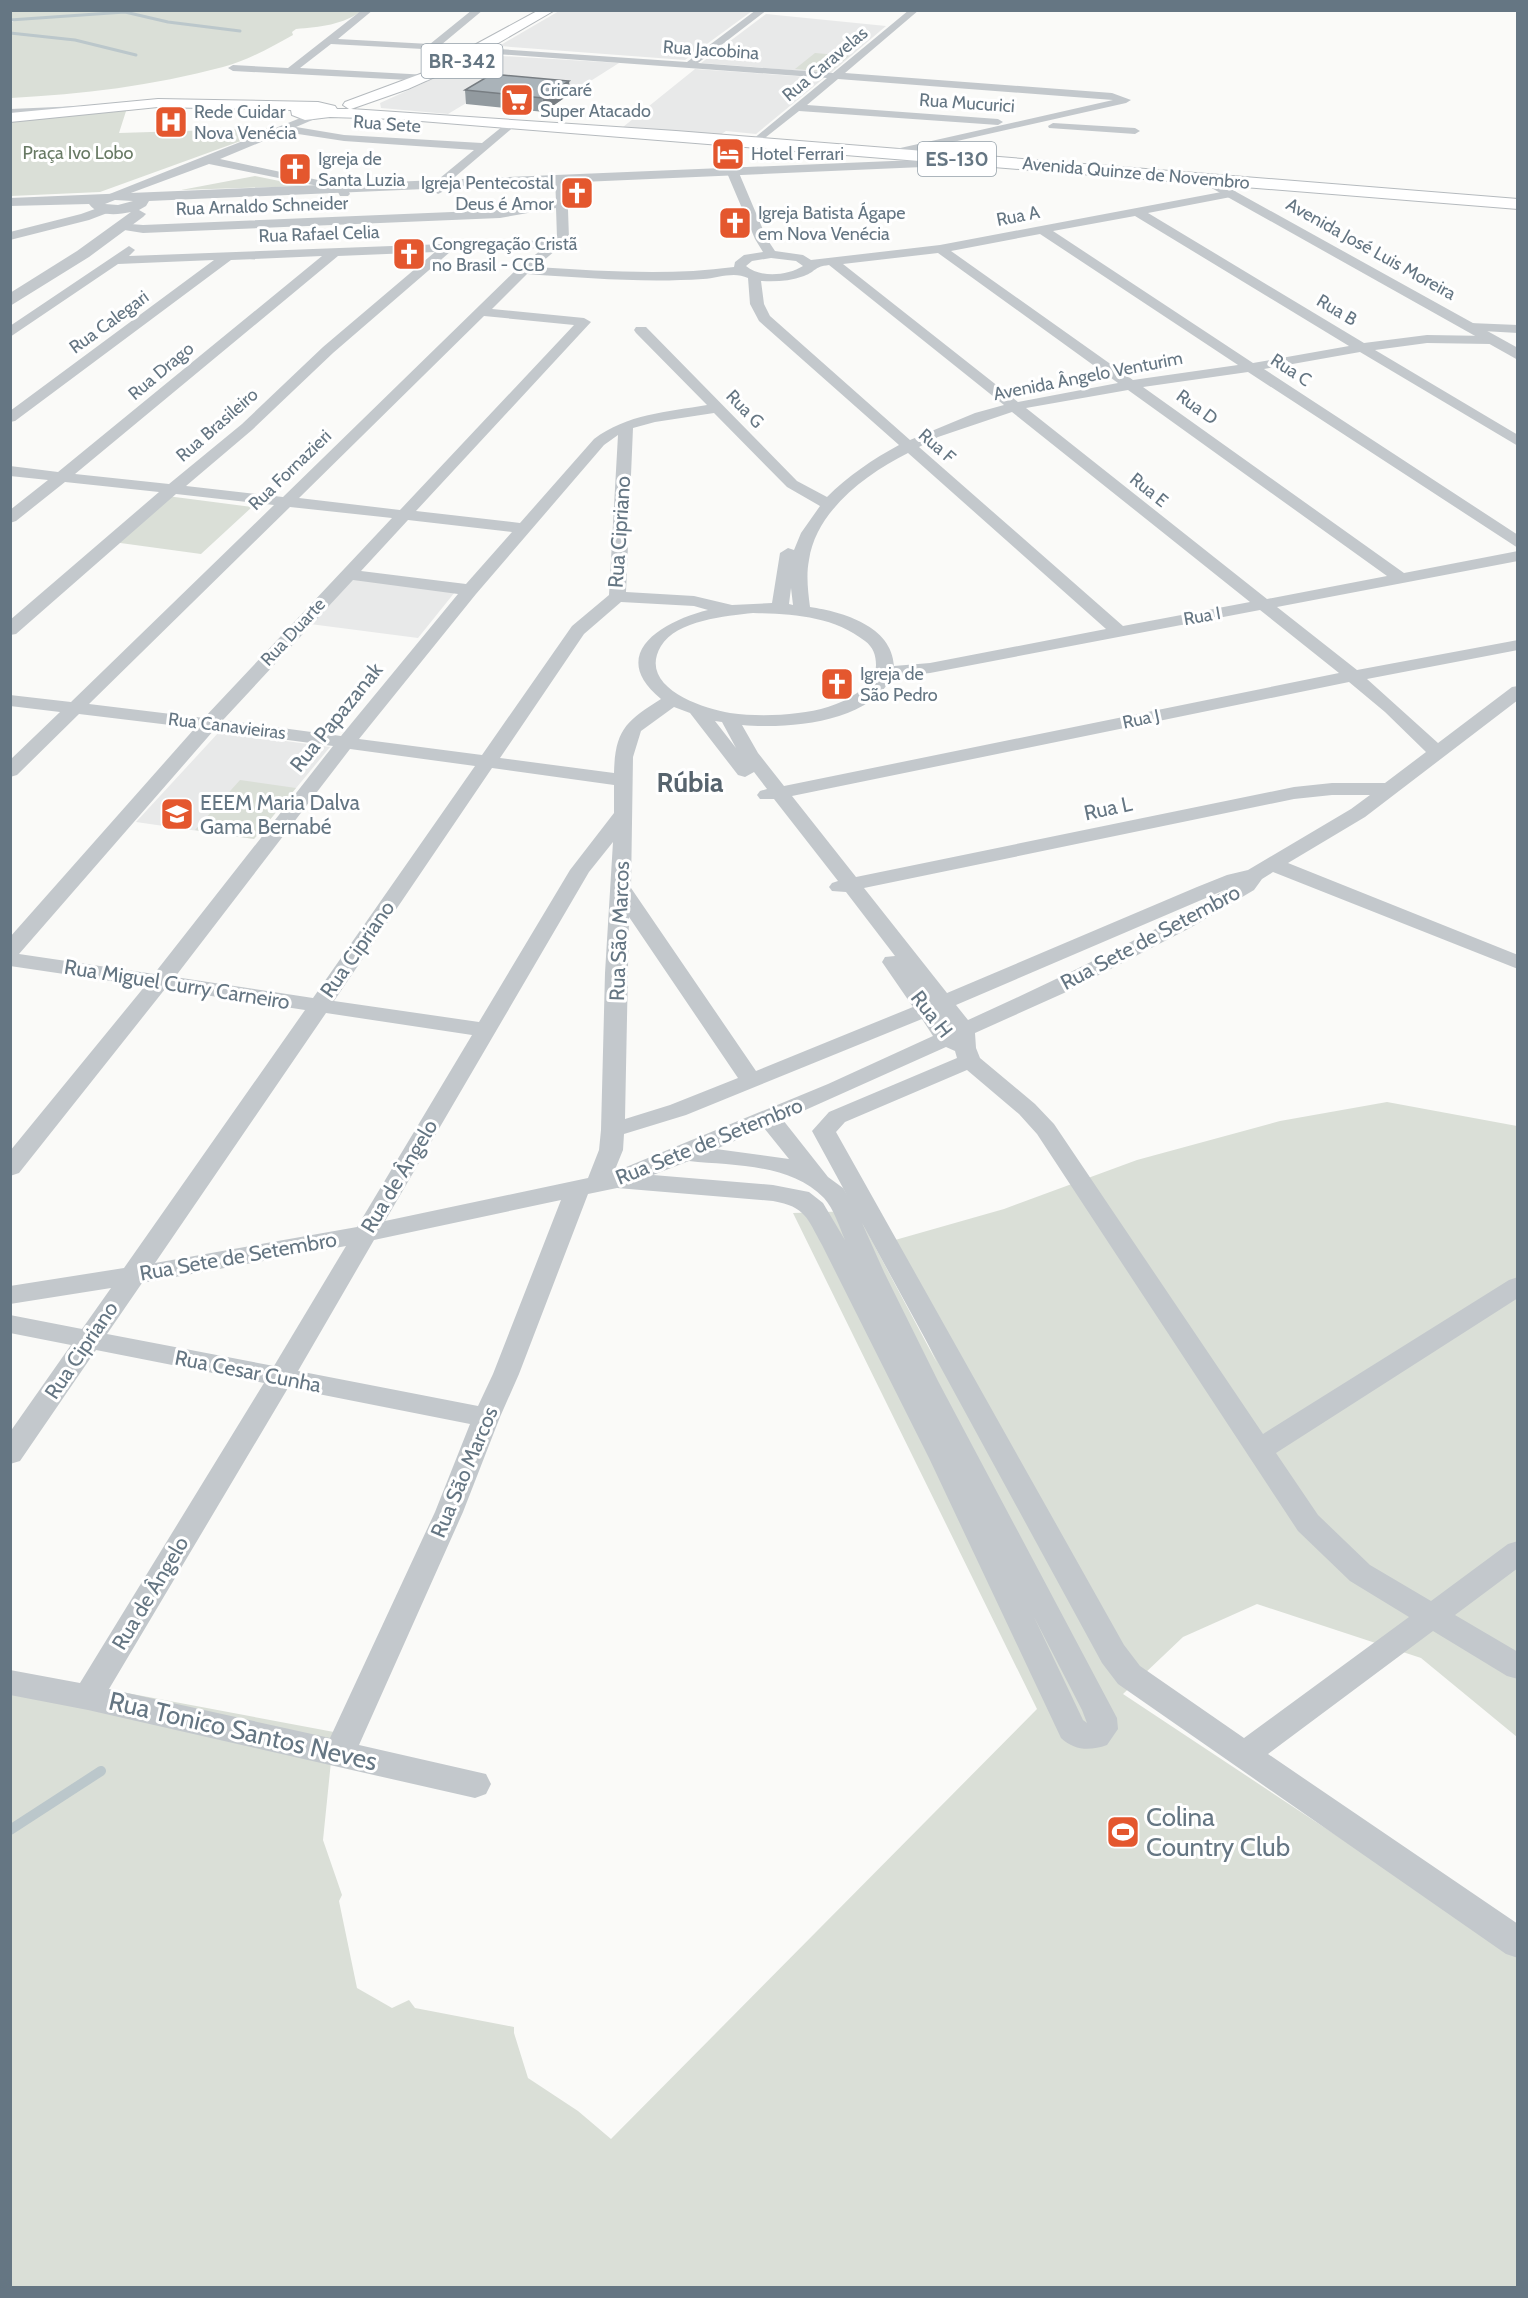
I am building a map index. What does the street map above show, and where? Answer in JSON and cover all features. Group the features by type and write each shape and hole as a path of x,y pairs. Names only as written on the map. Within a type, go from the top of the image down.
{"main road":[{"name":"BR-342","path":"10,118 138,104 206,103 319,112 370,100 428,78 483,50 549,10"},
{"name":"BR-342","path":"319,112 370,100"},
{"path":"370,100 374,108 392,115"},
{"name":"ES-130","path":"319,112 392,115"},
{"name":"Avenida Quinze de Novembro","path":"392,115 1518,204"}],"street":[{"path":"290,71 369,10"},
{"path":"398,76 479,10"},
{"path":"689,65 763,10"},
{"name":"Rua Caravelas","path":"756,142 915,10"},
{"name":"Rua Jacobina","path":"329,41 432,46 1092,94 1126,100 1026,124"},
{"path":"233,68 428,78"},
{"name":"Rua Mucurici","path":"798,108 1135,131"},
{"path":"10,112 80,109"},
{"path":"10,301 122,226 138,204 208,160 288,129 319,112"},
{"path":"439,187 512,124"},
{"path":"891,153 1026,124"},
{"name":"Rua Sete","path":"288,129 344,138 485,147"},
{"path":"208,160 343,191"},
{"path":"734,176 987,161"},
{"path":"10,202 138,204 343,191 1037,165"},
{"path":"734,176 760,239 771,254"},
{"name":"Avenida José Luis Moreira","path":"1204,178 1518,354"},
{"path":"558,244 564,234 562,183"},
{"name":"Rua A","path":"809,264 940,249 1232,194"},
{"name":"Rua Arnaldo Schneider","path":"138,204 500,214 562,203"},
{"path":"10,236 85,217 106,204"},
{"path":"10,207 138,204"},
{"path":"10,333 131,249 138,204"},
{"name":"Rua B","path":"1137,212 1363,346 1518,442"},
{"name":"Rua C","path":"1042,230 1518,543"},
{"name":"Rua Rafael Celia","path":"117,260 558,244"},
{"name":"Rua Fornazieri","path":"10,771 524,270 558,244"},
{"name":"Rua Brasileiro","path":"10,630 247,427 328,350 447,248"},
{"name":"Rua D","path":"940,249 1401,578"},
{"name":"Rua Drago","path":"10,518 335,252"},
{"path":"524,270 630,276 747,273 788,277 805,272 809,264 799,258 771,254 748,258 739,265 747,273"},
{"name":"Rua Calegari","path":"10,418 228,256"},
{"name":"Rua E","path":"833,262 1353,676 1391,708 1437,753"},
{"name":"Rua F","path":"747,273 764,318 1118,631"},
{"name":"Rua Duarte","path":"10,951 209,724 585,322 483,312"},
{"path":"1461,323 1518,329"},
{"name":"Avenida Ângelo Venturim","path":"780,608 789,548 800,524 823,502 904,443 1011,404 1363,346 1461,323"},
{"name":"Rua G","path":"641,330 792,484 823,502"},
{"name":"Avenida Ângelo Venturim","path":"1363,346 1428,339 1490,340"},
{"name":"Rua Papazanak","path":"10,1168 161,980 346,742 470,590 598,442 609,432 626,425 718,408"},
{"name":"Rua Cipriano","path":"10,1454 317,1006 490,761 578,630 617,597 626,425"},
{"path":"10,471 524,528"},
{"name":"Avenida Ângelo Venturim","path":"802,610 799,570 802,551 823,502"},
{"name":"Rua I","path":"885,672 930,668 1518,556"},
{"path":"347,574 470,590"},
{"path":"617,597 694,601 728,610"},
{"path":"780,608 802,610 840,620 856,627 875,640 885,654 885,672 878,686 860,700 833,711 800,718 764,721 729,718 696,710 673,699 656,687 646,672 646,657 655,642 672,628 695,618 728,610 780,608"},
{"name":"Rua J","path":"772,794 1353,676 1518,645"},
{"name":"Rua Sete de Setembro","path":"10,1295 131,1276 364,1234 597,1184 771,1121 962,1044 1056,988 1183,924 1247,886 1264,870 1329,832 1390,789 1518,691"},
{"name":"Rua São Marcos","path":"339,1753 449,1512 486,1417 597,1184 610,1150 613,1130 616,973 622,891 624,757 632,729 642,719 673,699"},
{"name":"Rua Canavieiras","path":"10,700 209,724 622,780"},
{"name":"Rua H","path":"696,710 772,794 845,886 962,1044 1046,1129 1308,1523 1360,1573 1518,1667"},
{"name":"Rua H","path":"729,718 772,794"},
{"name":"Rua L","path":"845,886 1294,793 1332,789 1390,789"},
{"name":"Rua de Ângelo","path":"88,1696 281,1377 580,870 624,814"},
{"path":"1264,870 1518,963"},
{"name":"Rua Sete de Setembro","path":"613,1130 678,1110 751,1081 1033,966 1204,891 1264,870"},
{"path":"622,891 751,1081"},
{"name":"Rua Miguel Curry Carneiro","path":"10,959 485,1030"},
{"path":"962,1044 837,1117 824,1131 1113,1654 1129,1675 1518,1943"},
{"path":"597,1184 711,1188 794,1197 807,1202 814,1209 835,1245 943,1458 1072,1729 1084,1737 1097,1734 1102,1730 1102,1723 1097,1709 925,1381 871,1272 841,1203 819,1181 771,1121 729,1157 711,1188"},
{"path":"687,1153 784,1165 819,1181"},
{"path":"1258,1451 1518,1286"},
{"name":"Rua Cesar Cunha","path":"10,1324 486,1417"},
{"path":"1244,1755 1518,1552"},
{"name":"Rua Tonico Santos Neves","path":"10,1682 88,1696 475,1784"}],"shaded area":[{"path":"559,11 752,11 685,60 499,46"},
{"path":"766,14 886,26 831,73 701,63"},
{"path":"486,55 619,63 570,94 493,87 448,114 381,108 380,103"},
{"path":"695,69 824,78 756,134 726,131 720,135 623,127"},
{"path":"349,579 455,592 418,638 310,624"},
{"path":"219,732 330,747 254,839 136,822"}],"green space":[{"path":"38,10 363,10 339,22 296,29 292,32 293,35 268,49 232,64 197,74 117,88 11,98 11,23 15,20 11,19 10,12"},
{"path":"815,53 849,56 830,72 795,69"},
{"name":"Praça Ivo Lobo","path":"127,108 119,133 277,128 100,192 11,196 11,121"},
{"path":"255,176 304,186 181,190"},
{"path":"167,496 252,507 201,554 113,542"},
{"path":"240,780 296,788 254,839 195,830"},
{"path":"1387,1102 1517,1126 1517,1737 1421,1658 1257,1604 1183,1637 1123,1694 1517,1955 1517,2287 11,2287 10,1671 334,1732 323,1840 342,1895 339,1901 357,1988 392,2008 409,2000 415,2008 514,2027 528,2078 578,2111 611,2139 1037,1709 793,1213 856,1211 937,1363 881,1244 1004,1209 1137,1160 1280,1121"}],"building":[{"path":"492,74 569,81 543,98 465,90"}],"waterway":[{"path":"10,20 125,12 168,22 240,31"},
{"path":"10,33 75,40 136,55"},
{"path":"10,1830 101,1771"}],"place":[{"name":"Cricaré Super Atacado","path":"517,100"},
{"name":"Rede Cuidar Nova Venécia","path":"171,122"},
{"name":"Hotel Ferrari","path":"728,154"},
{"name":"Igreja de Santa Luzia","path":"295,169"},
{"name":"Igreja Pentecostal Deus é Amor","path":"577,193"},
{"name":"Igreja Batista Ágape em Nova Venécia","path":"735,223"},
{"name":"Congregação Cristã no Brasil - CCB","path":"409,254"},
{"name":"Igreja de São Pedro","path":"837,684"},
{"name":"EEEM Maria Dalva Gama Bernabé","path":"177,814"},
{"name":"Colina Country Club","path":"1123,1832"}],"district":[{"name":"Rúbia","path":"690,782"}]}
